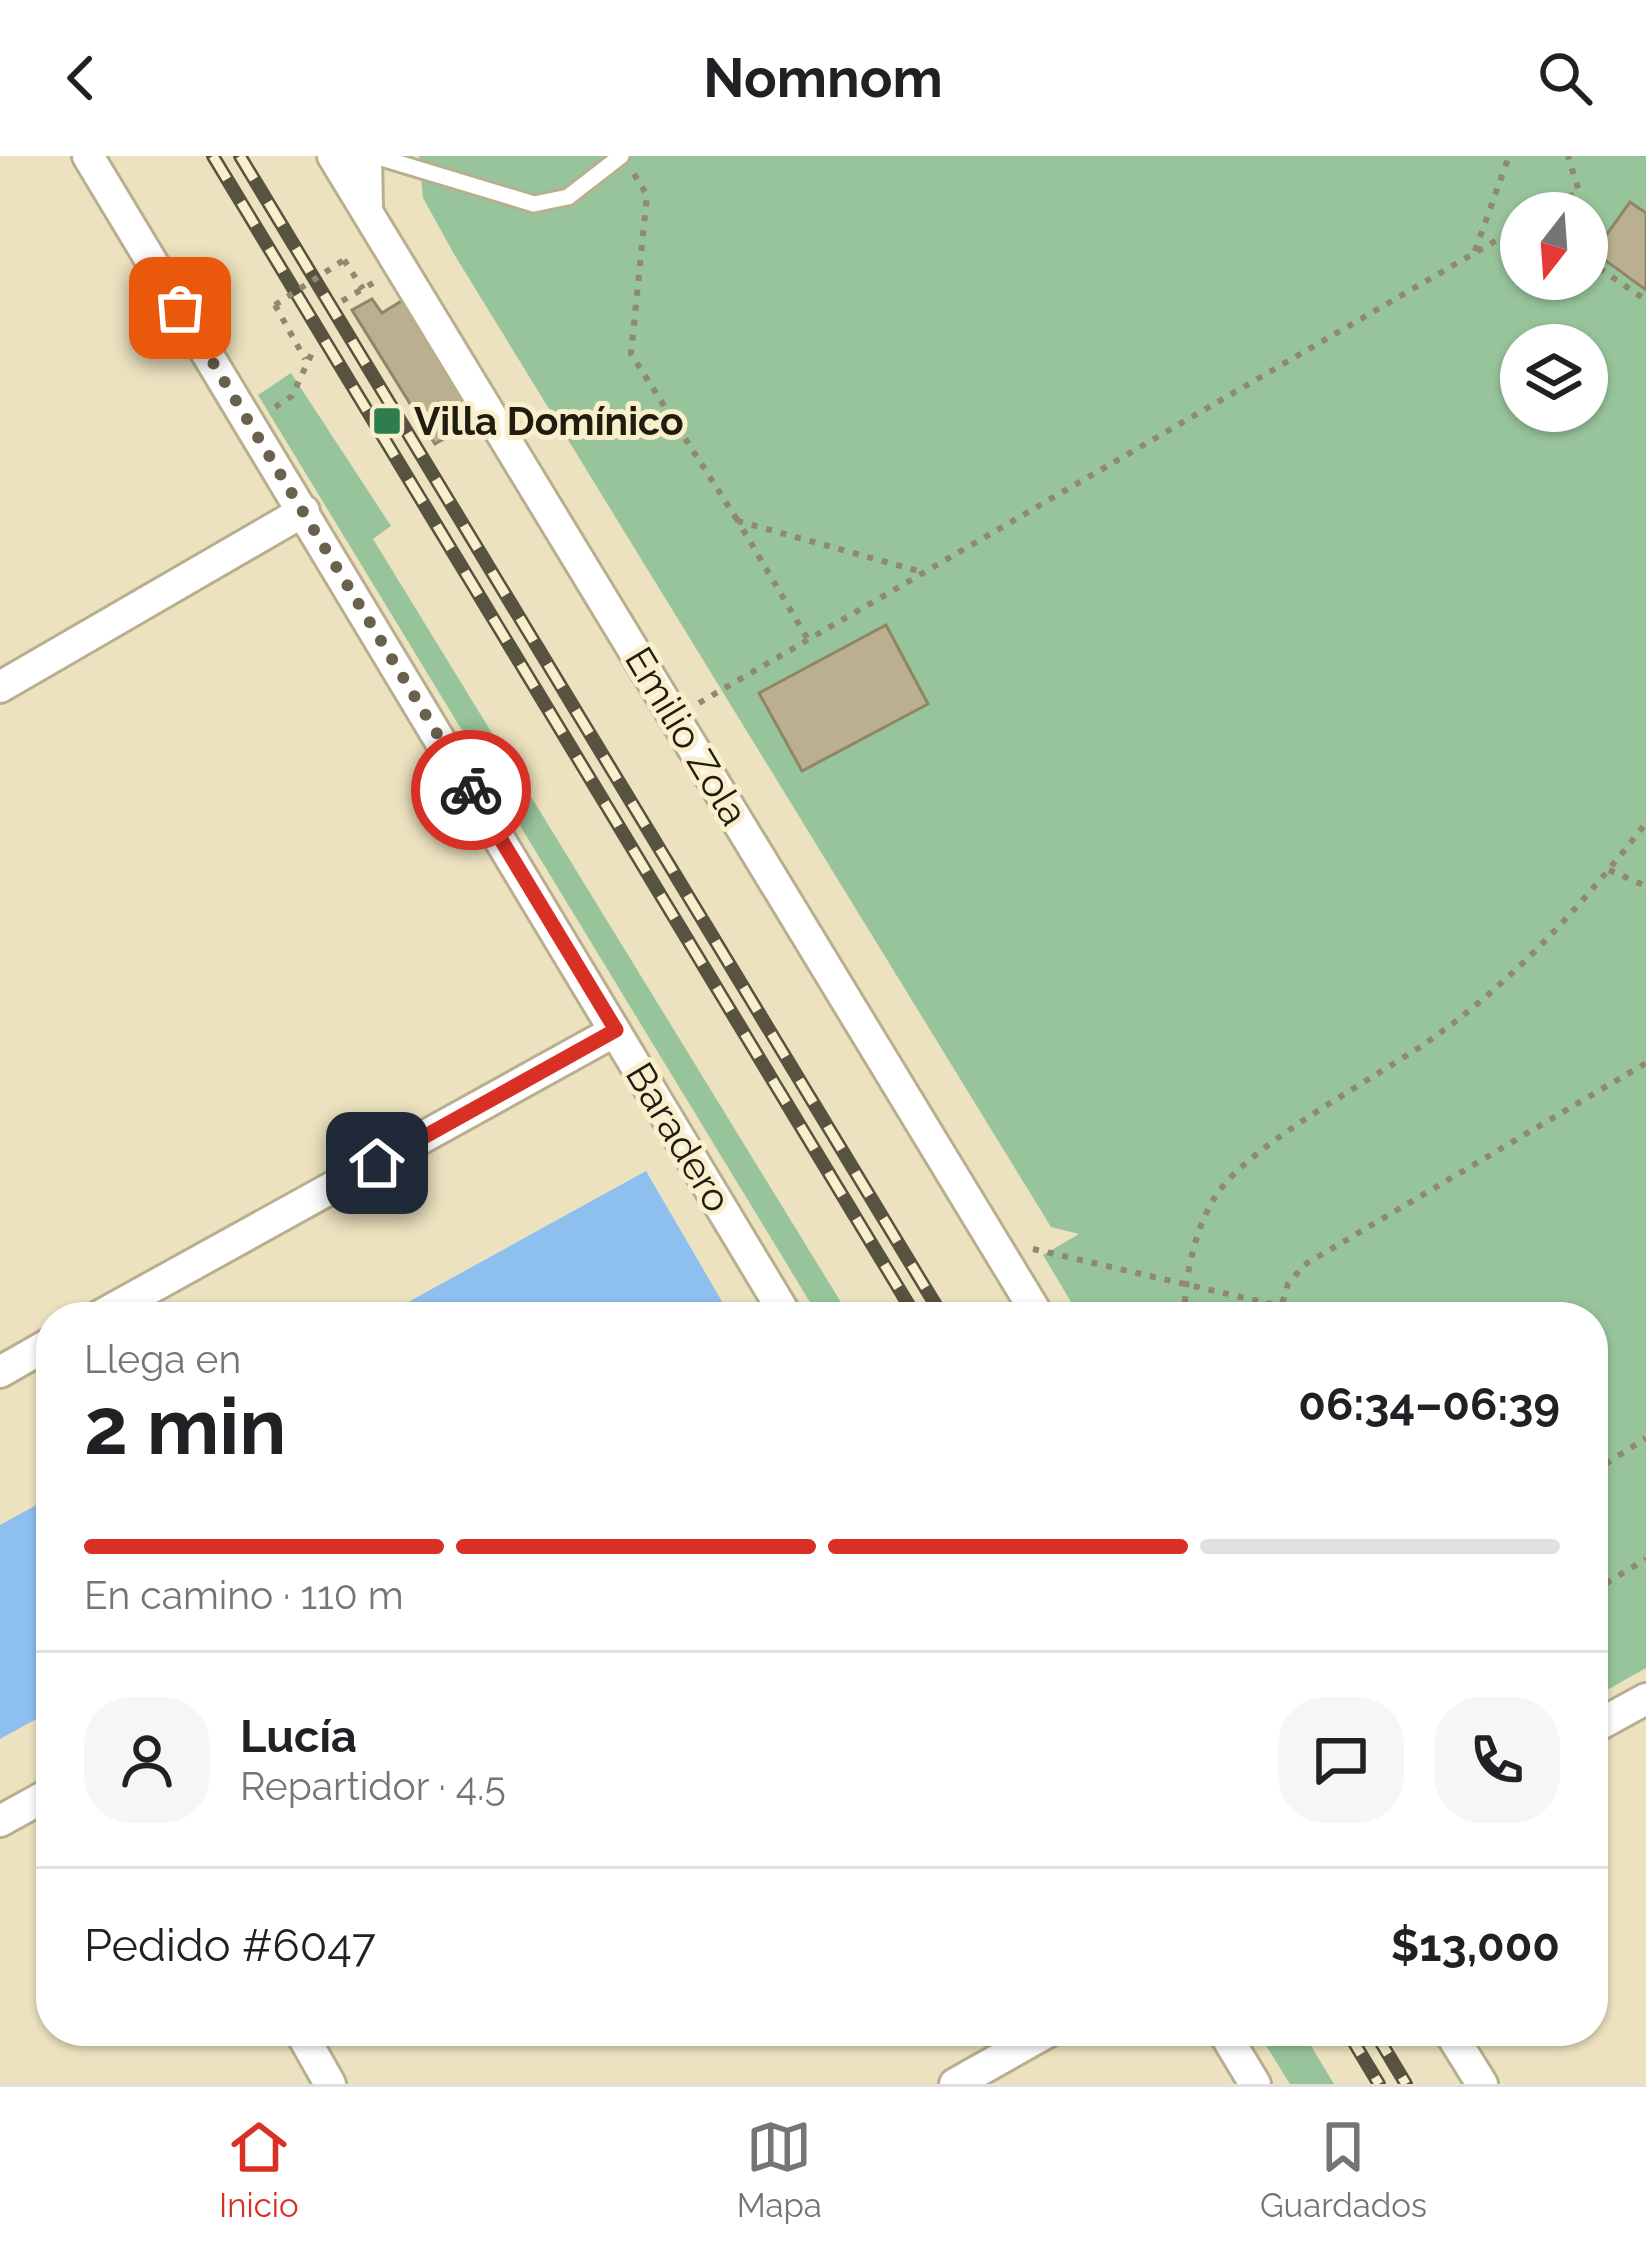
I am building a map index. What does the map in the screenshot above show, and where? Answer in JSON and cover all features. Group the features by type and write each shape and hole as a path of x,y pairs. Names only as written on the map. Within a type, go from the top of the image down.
{"street":[{"name":"Baradero","path":"88,156 778,1302"},
{"name":"Emilio Zola","path":"333,156 1030,1302"},
{"path":"367,208 370,156"},
{"path":"0,687 304,511"},
{"path":"125,1302 616,1030"},
{"path":"0,1372 36,1352"},
{"path":"1608,1720 1646,1699"},
{"path":"0,1820 36,1801"},
{"path":"308,2046 330,2084"},
{"path":"955,2084 1022,2046"},
{"path":"1232,2046 1255,2084"},
{"path":"1458,2046 1482,2084"}],"lane":[{"path":"370,156 534,205 568,197 622,156"}],"path":[{"path":"622,156 647,195 631,354 807,638"},
{"path":"1474,254 1509,156"},
{"path":"1568,156 1577,192"},
{"path":"676,718 1500,239"},
{"path":"249,423 292,396 308,356 274,305 344,260 363,289"},
{"path":"1608,274 1646,300"},
{"path":"738,521 922,572"},
{"path":"1186,1302 1187,1282 1216,1195 1244,1165 1436,1036 1562,927 1646,824"},
{"path":"1610,870 1646,886"},
{"path":"1281,1302 1288,1284 1304,1265 1646,1064"},
{"path":"1000,1252 1044,1248 1264,1302"},
{"path":"1608,1462 1646,1438"},
{"path":"1608,1582 1646,1559"}],"green space":[{"path":"419,156 1646,156 1646,1668 1608,1690 1608,1302 1071,1302 1043,1255 1079,1234 1051,1227 454,254 423,198"},
{"path":"291,373 391,526 373,539 841,1302 810,1302 258,395"},
{"path":"1266,2046 1311,2046 1334,2084 1290,2084"}],"water":[{"path":"646,1171 722,1302 408,1302"},
{"path":"36,1505 36,1719 0,1739 0,1525"}],"building":[{"path":"1630,202 1646,213 1646,290 1608,262 1608,233"},
{"path":"372,299 382,313 403,300 477,419 435,444 352,310"},
{"path":"886,625 928,704 802,771 759,693"}],"railway":[{"path":"213,156 907,1302"},
{"path":"240,156 934,1302"},
{"path":"1356,2046 1379,2084"},
{"path":"1383,2046 1406,2084"}],"way so far":[{"path":"180,308 471,790"}],"place":[{"name":"Villa Domínico","path":"387,421"}],"route":[{"path":"377,1163 616,1030 471,790"}]}
